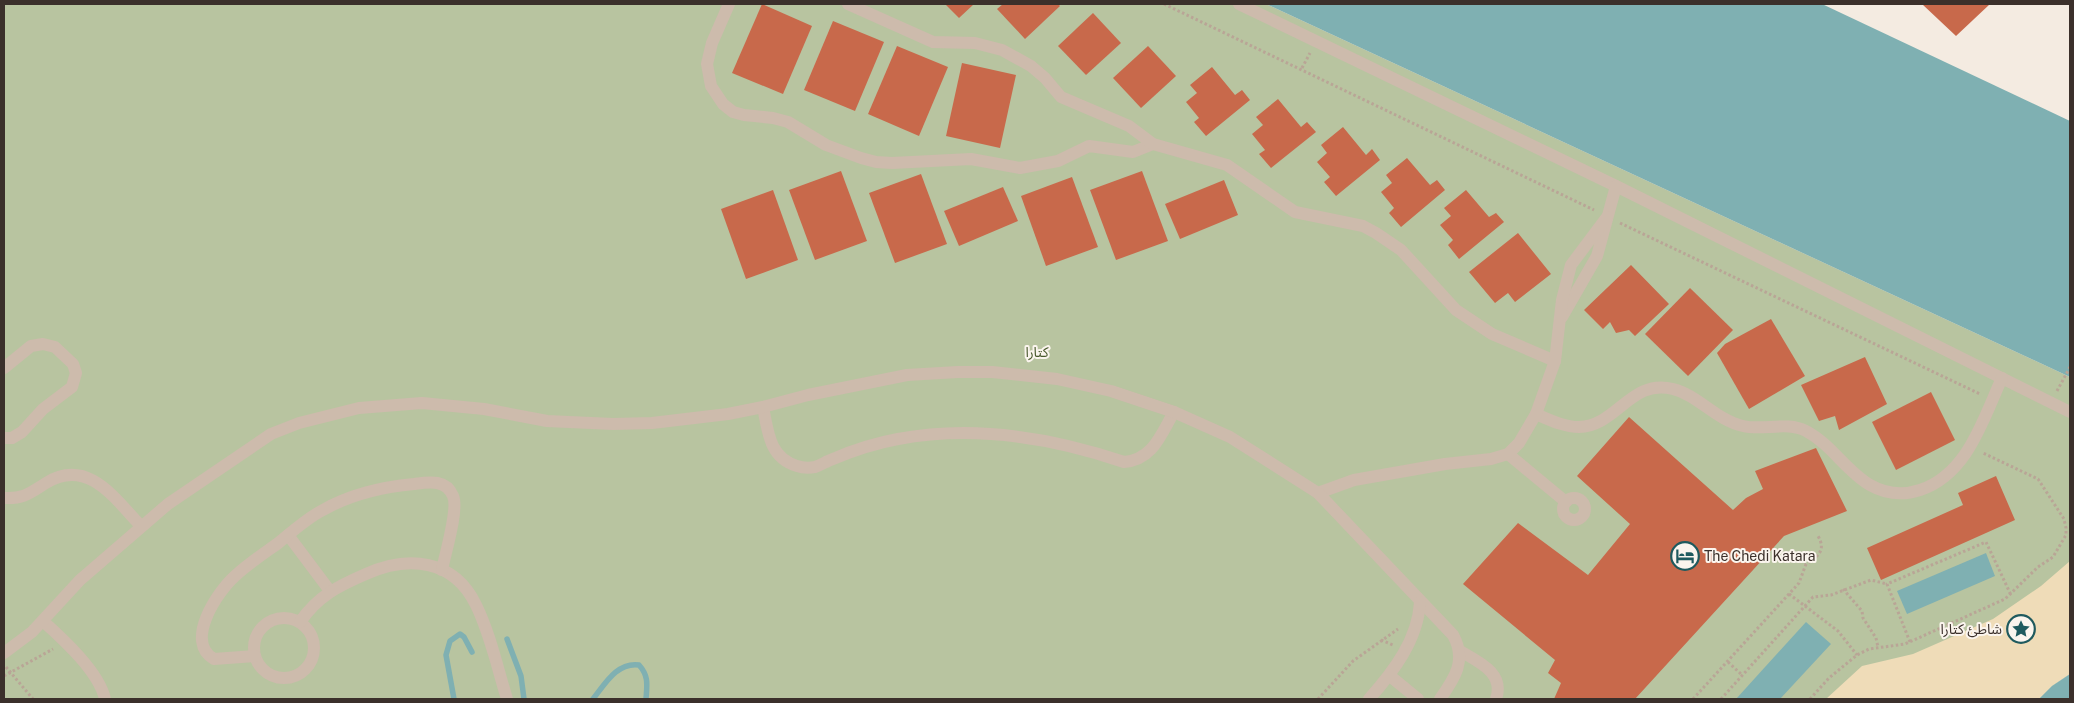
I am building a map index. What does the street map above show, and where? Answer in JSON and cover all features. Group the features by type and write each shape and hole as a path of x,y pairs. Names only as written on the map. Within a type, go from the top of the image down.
{"street":[{"path":"729,4 712,43 707,64 711,86 723,104 733,112 744,116 773,118 788,122 826,145 861,158 876,162 892,163 971,159 1020,168 1058,161 1089,146 1108,147 1133,152 1153,144"},
{"path":"848,4 934,42 988,45 1018,57 1046,78 1061,97 1129,126 1153,144 1228,165 1294,212 1362,226 1376,233 1401,250 1456,310 1492,334 1555,362"},
{"path":"1239,4 1616,186 2070,412"},
{"path":"1562,317 1597,256 1616,186"},
{"path":"1318,493 1362,479 1445,464 1491,460 1508,454 1519,443 1536,414 1555,362 1562,317 1562,300 1571,265 1607,216"},
{"path":"4,368 31,346 43,344 55,347 73,364 76,373 72,386 43,409 22,432 12,438 4,438"},
{"path":"4,653 44,622 80,580 141,526 204,479 270,434 299,423 359,408 422,403 453,405 547,420 613,424 690,420 763,407 808,394 907,375 984,372 1079,383 1111,391 1174,412 1230,437 1318,493 1420,602 1454,635 1460,651 1459,668 1440,699"},
{"path":"1536,414 1562,424 1588,426 1605,419 1638,393 1650,389 1674,389 1697,401 1716,416 1743,426 1788,427 1806,431 1823,442 1868,484 1890,493 1913,492 1938,481 1956,466 1970,446 2002,378"},
{"path":"763,407 773,448 786,462 803,468 816,467 871,445 899,439 962,434 1026,439 1068,446 1124,462 1132,462 1140,459 1152,450 1174,412"},
{"path":"1508,454 1566,502"},
{"path":"4,498 28,496 44,484 64,476 83,476 110,491 141,526"},
{"path":"255,656 214,659 206,653 202,646 202,629 218,595 234,576 321,510 359,494 394,486 434,482 446,486 451,491 456,504 442,570"},
{"path":"288,535 330,591"},
{"path":"300,622 314,603 330,591 383,566 401,562 424,562 442,570 458,582 476,604 507,699"},
{"path":"1369,699 1390,676 1414,634 1420,616 1420,602"},
{"path":"283,618 300,622 308,629 313,638 315,649 312,659 300,674 282,678 273,676 259,665 255,656 256,638 266,624 283,618"},
{"path":"44,622 65,642 97,681 105,699"},
{"path":"1460,651 1486,666 1493,674 1497,684 1496,699"},
{"path":"1390,676 1418,699"}],"path":[{"path":"1164,4 1992,400"},
{"path":"2063,381 2070,367"},
{"path":"1810,699 1830,678 1857,655 1869,649 1910,642 2011,594 2038,567 2053,557 2066,534 2064,519 2038,479 1970,446"},
{"path":"1694,699 1799,583 1806,564 1817,558 1820,554 1822,542 1818,536"},
{"path":"1721,699 1813,597 1831,594 1871,580 1887,584 1986,542 2011,594"},
{"path":"1887,584 1910,642"},
{"path":"1843,589 1862,611 1863,618 1876,638 1878,647"},
{"path":"1789,594 1838,631 1857,655"},
{"path":"1318,699 1353,661 1420,616"},
{"path":"4,676 34,661 65,642"},
{"path":"1728,662 1742,676"},
{"path":"4,665 33,699"}],"green space":[{"name":"كتارا","path":"4,4 1266,4 2070,377 2070,674 2052,686 2039,699 4,699"}],"sand":[{"name":"شاطئ كتارا","path":"2070,561 2070,674 2052,686 2039,699 1826,699 1862,666 1913,654 1993,619 2041,586"}],"water":[{"path":"1266,4 1822,4 2070,121 2070,377"},
{"path":"1986,553 1995,576 1907,614 1897,591"},
{"path":"1806,622 1831,644 1780,699 1736,699"},
{"path":"2070,674 2070,699 2039,699 2052,686"}],"building":[{"path":"762,4 812,26 783,94 732,73"},
{"path":"945,4 974,4 959,18"},
{"path":"1003,4 1058,4 1060,6 1025,39 997,9"},
{"path":"1922,4 1990,4 1956,36"},
{"path":"1093,13 1121,43 1086,75 1058,46"},
{"path":"833,21 884,42 855,111 804,90"},
{"path":"897,46 948,67 919,136 868,114"},
{"path":"1148,46 1176,76 1141,108 1113,78"},
{"path":"962,63 1016,75 1000,148 946,136"},
{"path":"1212,67 1235,95 1242,90 1250,100 1206,136 1194,122 1199,118 1186,102 1197,93 1190,85"},
{"path":"1278,99 1301,127 1307,122 1316,132 1271,168 1259,154 1265,150 1252,134 1263,125 1256,117"},
{"path":"1343,127 1366,155 1372,149 1380,160 1336,196 1324,182 1330,177 1317,162 1327,153 1321,145"},
{"path":"1407,158 1430,185 1437,180 1445,190 1401,227 1389,213 1394,208 1381,192 1392,183 1386,175"},
{"path":"841,171 867,241 815,260 789,190"},
{"path":"1142,171 1168,241 1116,260 1090,190"},
{"path":"921,174 947,244 895,263 869,193"},
{"path":"1072,177 1098,247 1046,266 1021,196"},
{"path":"1224,180 1238,215 1180,239 1165,204"},
{"path":"1003,187 1018,221 959,246 944,211"},
{"path":"773,190 798,260 746,279 721,209"},
{"path":"1466,190 1489,217 1496,213 1504,222 1459,259 1448,245 1453,240 1440,225 1451,216 1444,208"},
{"path":"1518,233 1551,274 1515,302 1508,293 1495,303 1469,272"},
{"path":"1631,265 1669,304 1635,336 1629,330 1616,333 1610,322 1603,329 1584,310"},
{"path":"1690,288 1733,330 1688,376 1645,334"},
{"path":"1771,319 1805,376 1749,409 1717,353 1725,344"},
{"path":"1865,357 1887,404 1839,430 1835,416 1819,421 1801,385"},
{"path":"1931,392 1955,440 1896,470 1872,422"},
{"name":"The Chedi Katara","path":"1629,417 1733,510 1746,498 1763,489 1755,471 1816,448 1847,511 1784,536 1635,699 1554,699 1561,683 1548,673 1555,660 1463,584 1518,523 1588,575 1630,524 1577,476"},
{"path":"1996,476 2015,520 1881,580 1867,548 1963,505 1958,493"}],"waterway":[{"path":"454,699 446,655 450,641 460,634 464,637 472,652"},
{"path":"507,639 521,676 524,699"},
{"path":"593,699 612,675 618,670 631,665 639,665 644,673 647,681 646,699"}],"place":[{"name":"The Chedi Katara","path":"1685,556"},
{"name":"شاطئ كتارا","path":"2021,629"}]}
